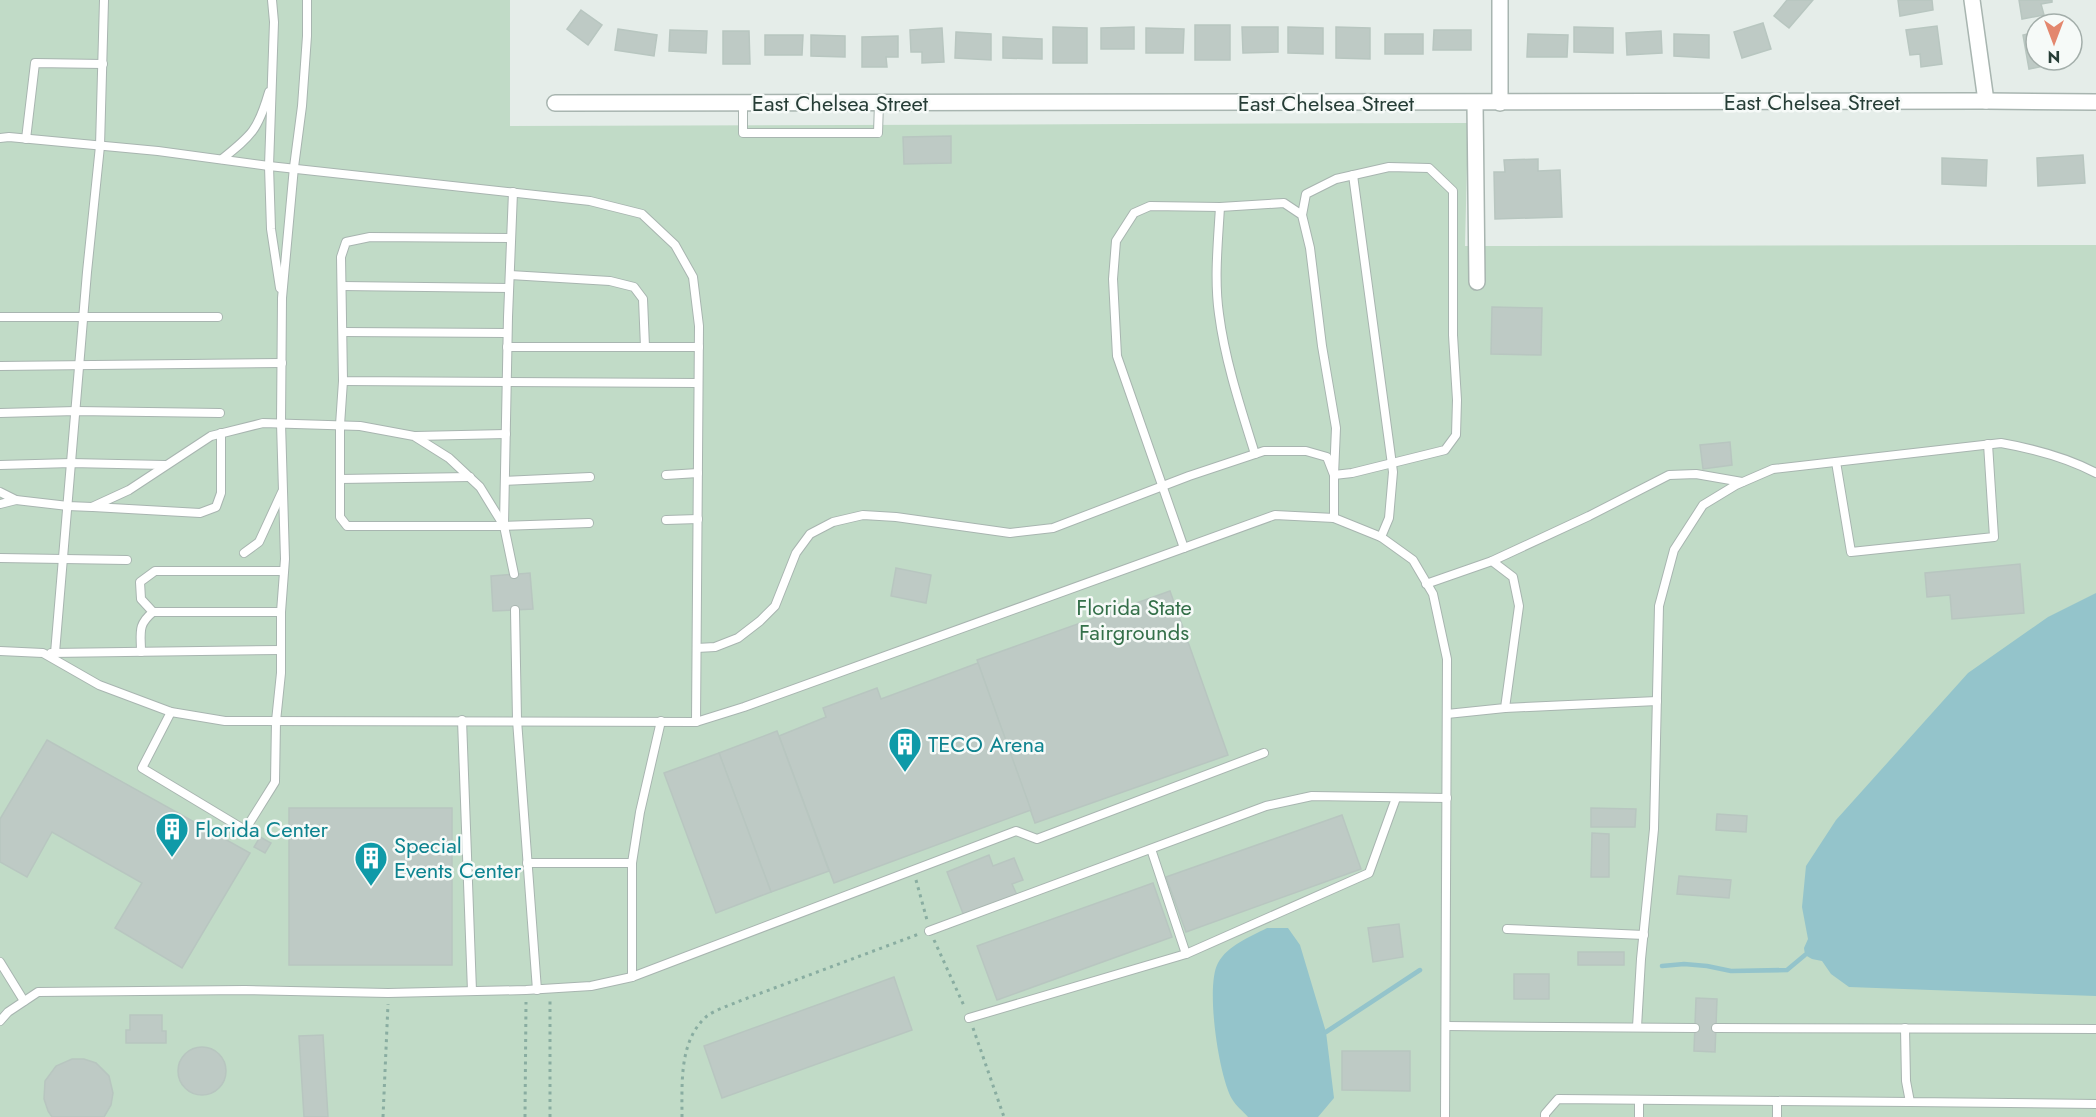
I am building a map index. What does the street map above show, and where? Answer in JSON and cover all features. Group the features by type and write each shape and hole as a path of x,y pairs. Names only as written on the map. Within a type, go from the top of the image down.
{"street":[{"path":"1500,0 1500,103"},
{"path":"1972,0 1986,101"},
{"name":"East Chelsea Street","path":"555,103 2096,102"},
{"path":"1475,103 1477,282"}],"lane":[{"path":"56,653 79,365 100,146 104,0"},
{"path":"272,0 274,22 269,166 272,229 282,298"},
{"path":"171,712 142,768 246,830 275,782 284,572 282,298 303,94 307,0"},
{"path":"26,139 35,63 103,64"},
{"path":"222,159 249,137 262,118 272,79"},
{"path":"743,103 743,133 878,134 879,103"},
{"path":"0,138 222,159 590,201 642,214 675,245 693,277 699,326 696,722"},
{"path":"1334,475 1352,473 1445,450 1456,435 1453,191 1429,168 1389,167 1336,179 1306,194 1302,214 1310,248 1335,428 1334,475 1334,518"},
{"path":"1353,175 1393,472 1389,518 1381,537"},
{"path":"513,192 507,333 504,526 514,574"},
{"path":"1184,548 1117,356 1113,279 1116,241 1134,213 1150,207 1220,207 1284,203 1302,214"},
{"path":"1220,207 1217,256 1219,313 1230,366 1255,454"},
{"path":"511,238 370,237 346,242 341,257 343,381 340,425 340,517 347,526 504,526 589,523"},
{"path":"510,275 610,281 634,287 643,299 645,347"},
{"path":"342,286 509,288"},
{"path":"0,317 218,317"},
{"path":"342,332 507,333"},
{"path":"507,347 699,347"},
{"path":"0,366 282,363"},
{"path":"343,381 698,383"},
{"path":"0,413 76,411 220,413"},
{"path":"92,507 129,490 211,436 263,423 360,426 414,436 506,434"},
{"path":"0,492 16,500 68,507 200,513 216,507 221,493 221,434"},
{"path":"414,436 449,458 470,477 480,487 504,526"},
{"path":"1637,1027 1654,829 1659,606 1674,550 1703,505 1742,482 1773,470 1988,444 2001,443 2037,449 2096,473"},
{"path":"1836,462 1851,552 1994,537 1988,444"},
{"path":"697,648 715,647 738,638 760,621 775,606 796,553 810,534 833,522 863,515 950,523 1010,533 1053,528 1162,486 1264,451 1306,452 1327,457 1334,475"},
{"path":"0,465 71,463 166,465"},
{"path":"666,475 698,473"},
{"path":"1426,584 1492,561 1589,516 1669,475 1695,474 1742,482"},
{"path":"340,479 470,477"},
{"path":"505,481 590,477"},
{"path":"244,554 259,542 283,490"},
{"path":"0,504 16,500"},
{"path":"43,653 99,685 171,712 225,721 696,722 744,707 1275,514 1334,518 1381,537 1413,560 1432,594 1447,659 1446,1117"},
{"path":"666,520 698,519"},
{"path":"0,558 127,560"},
{"path":"1492,561 1513,577 1519,606 1506,708"},
{"path":"153,612 141,599 140,582 155,571 284,572"},
{"path":"515,610 517,720 537,990"},
{"path":"141,652 140,628 144,619 153,612 281,612"},
{"path":"0,651 56,653 280,650"},
{"path":"1447,714 1506,708 1657,701"},
{"path":"462,720 472,991"},
{"path":"632,977 632,863 640,812 661,721"},
{"path":"0,1021 8,1012 38,992 245,990 388,993 537,990 591,986 632,977 1016,831 1036,839 1264,753"},
{"path":"930,931 1266,806 1312,796 1447,798"},
{"path":"969,1018 1186,954 1369,873 1396,798"},
{"path":"1151,849 1186,954"},
{"path":"527,863 632,863"},
{"path":"1507,930 1644,935"},
{"path":"0,962 24,1001"},
{"path":"1446,1026 1695,1028"},
{"path":"1716,1028 2096,1029"},
{"path":"1905,1028 1906,1081 1910,1102"},
{"path":"1545,1117 1558,1099 2096,1104"},
{"path":"1639,1100 1639,1117"},
{"path":"1777,1101 1777,1117"}],"path":[{"path":"913,869 930,931 969,1018 1004,1117"},
{"path":"682,1117 682,1078 690,1037 708,1015 737,1002 930,931"},
{"path":"550,989 550,1117"},
{"path":"525,1117 526,990"},
{"path":"383,1117 388,993"}],"green space":[{"name":"Florida State Fairgrounds","path":"0,0 510,0 510,126 1468,123 1465,246 2096,245 2096,1117 0,1117"}],"water":[{"path":"2096,593 2096,996 1849,987 1831,974 1822,961 1805,955 1804,948 1808,939 1802,907 1806,866 1836,820 1968,673 2048,617"},
{"path":"1267,928 1288,928 1300,945 1326,1032 1334,1098 1318,1117 1248,1117 1232,1099 1222,1072 1213,1010 1214,975 1218,963 1227,951"}],"building":[{"path":"1787,0 1813,0 1789,28 1774,16"},
{"path":"1898,0 1932,0 1933,10 1900,16"},
{"path":"2019,0 2052,0 2052,2 2041,4 2043,12 2024,12 2024,19 2022,19"},
{"path":"581,10 602,25 588,45 567,29"},
{"path":"1763,23 1771,49 1742,58 1734,32"},
{"path":"1195,25 1230,25 1230,60 1195,60"},
{"path":"1937,26 1942,64 1921,67 1920,54 1910,55 1906,30"},
{"path":"1053,27 1087,28 1087,63 1053,63"},
{"path":"1134,27 1134,49 1101,49 1101,28"},
{"path":"1242,27 1278,27 1278,52 1243,53"},
{"path":"1288,27 1323,28 1323,54 1288,53"},
{"path":"1336,27 1370,28 1370,59 1336,58"},
{"path":"1574,27 1613,28 1613,53 1574,52"},
{"path":"942,28 944,62 922,63 922,52 911,52 910,30"},
{"path":"1146,28 1184,29 1183,53 1146,53"},
{"path":"618,29 657,35 654,56 615,50"},
{"path":"670,30 707,31 706,53 669,51"},
{"path":"1434,30 1471,30 1471,50 1433,50"},
{"path":"723,31 749,31 750,64 723,64"},
{"path":"1661,31 1662,53 1627,55 1626,33"},
{"path":"956,32 991,34 991,60 955,58"},
{"path":"1385,34 1423,34 1423,54 1385,54"},
{"path":"1528,34 1568,35 1567,57 1527,57"},
{"path":"1674,34 1709,35 1709,58 1674,56"},
{"path":"765,35 803,35 802,55 765,55"},
{"path":"811,35 845,36 845,57 811,56"},
{"path":"898,36 898,57 886,57 887,67 862,67 862,37"},
{"path":"1003,37 1042,39 1042,59 1003,58"},
{"path":"951,136 951,163 904,164 903,137"},
{"path":"2083,155 2085,183 2038,186 2037,158"},
{"path":"1942,158 1987,160 1986,186 1942,184"},
{"path":"1538,159 1538,171 1560,170 1562,217 1495,219 1494,172 1505,172 1504,160"},
{"path":"1492,307 1542,308 1541,355 1491,354"},
{"path":"1730,442 1732,465 1703,469 1700,445"},
{"path":"2020,564 2024,613 1952,619 1950,595 1927,597 1925,573"},
{"path":"896,568 931,575 926,603 891,596"},
{"path":"530,573 533,609 493,611 491,576"},
{"path":"1170,591 1228,755 1035,823 977,660"},
{"name":"TECO Arena","path":"978,663 1031,810 834,883 779,736 826,717 823,708 877,688 881,699"},
{"path":"777,731 829,871 771,892 719,753"},
{"name":"Florida Center","path":"47,740 250,853 182,968 115,928 142,883 52,832 27,877 0,862 0,819"},
{"path":"719,753 771,892 716,913 664,773"},
{"name":"Special Events Center","path":"289,808 452,808 452,965 289,965"},
{"path":"1591,808 1636,809 1635,827 1591,827"},
{"path":"1717,814 1747,816 1746,832 1716,830"},
{"path":"1342,815 1361,869 1186,932 1166,877"},
{"path":"1592,833 1609,834 1609,877 1591,877"},
{"path":"260,837 271,843 265,853 254,847"},
{"path":"989,855 993,866 1014,858 1023,880 1012,884 1017,895 964,916 947,872"},
{"path":"1679,876 1731,880 1729,898 1677,894"},
{"path":"1153,883 1172,937 997,1000 977,946"},
{"path":"1399,924 1403,957 1373,962 1368,928"},
{"path":"1578,952 1624,952 1624,965 1578,965"},
{"path":"1514,974 1549,974 1549,999 1514,999"},
{"path":"894,977 912,1030 722,1098 704,1046"},
{"path":"1696,998 1717,999 1715,1052 1694,1051"},
{"path":"130,1015 162,1015 162,1031 166,1031 166,1043 126,1043 126,1030 130,1030"},
{"path":"323,1035 328,1117 304,1117 299,1036"},
{"path":"202,1047 219,1054 226,1071 219,1088 202,1095 185,1088 178,1071 185,1054"},
{"path":"1342,1051 1410,1051 1410,1091 1342,1090"},
{"path":"72,1059 84,1059 96,1063 109,1076 113,1093 111,1105 104,1117 52,1117 48,1111 44,1099 45,1081 56,1066"}],"waterway":[{"path":"1662,966 1684,964 1731,971 1787,970 1805,955"},
{"path":"1326,1032 1420,970"}],"place":[{"name":"TECO Arena","path":"905,773"},
{"name":"Florida Center","path":"172,858"},
{"name":"Special Events Center","path":"371,887"}]}
